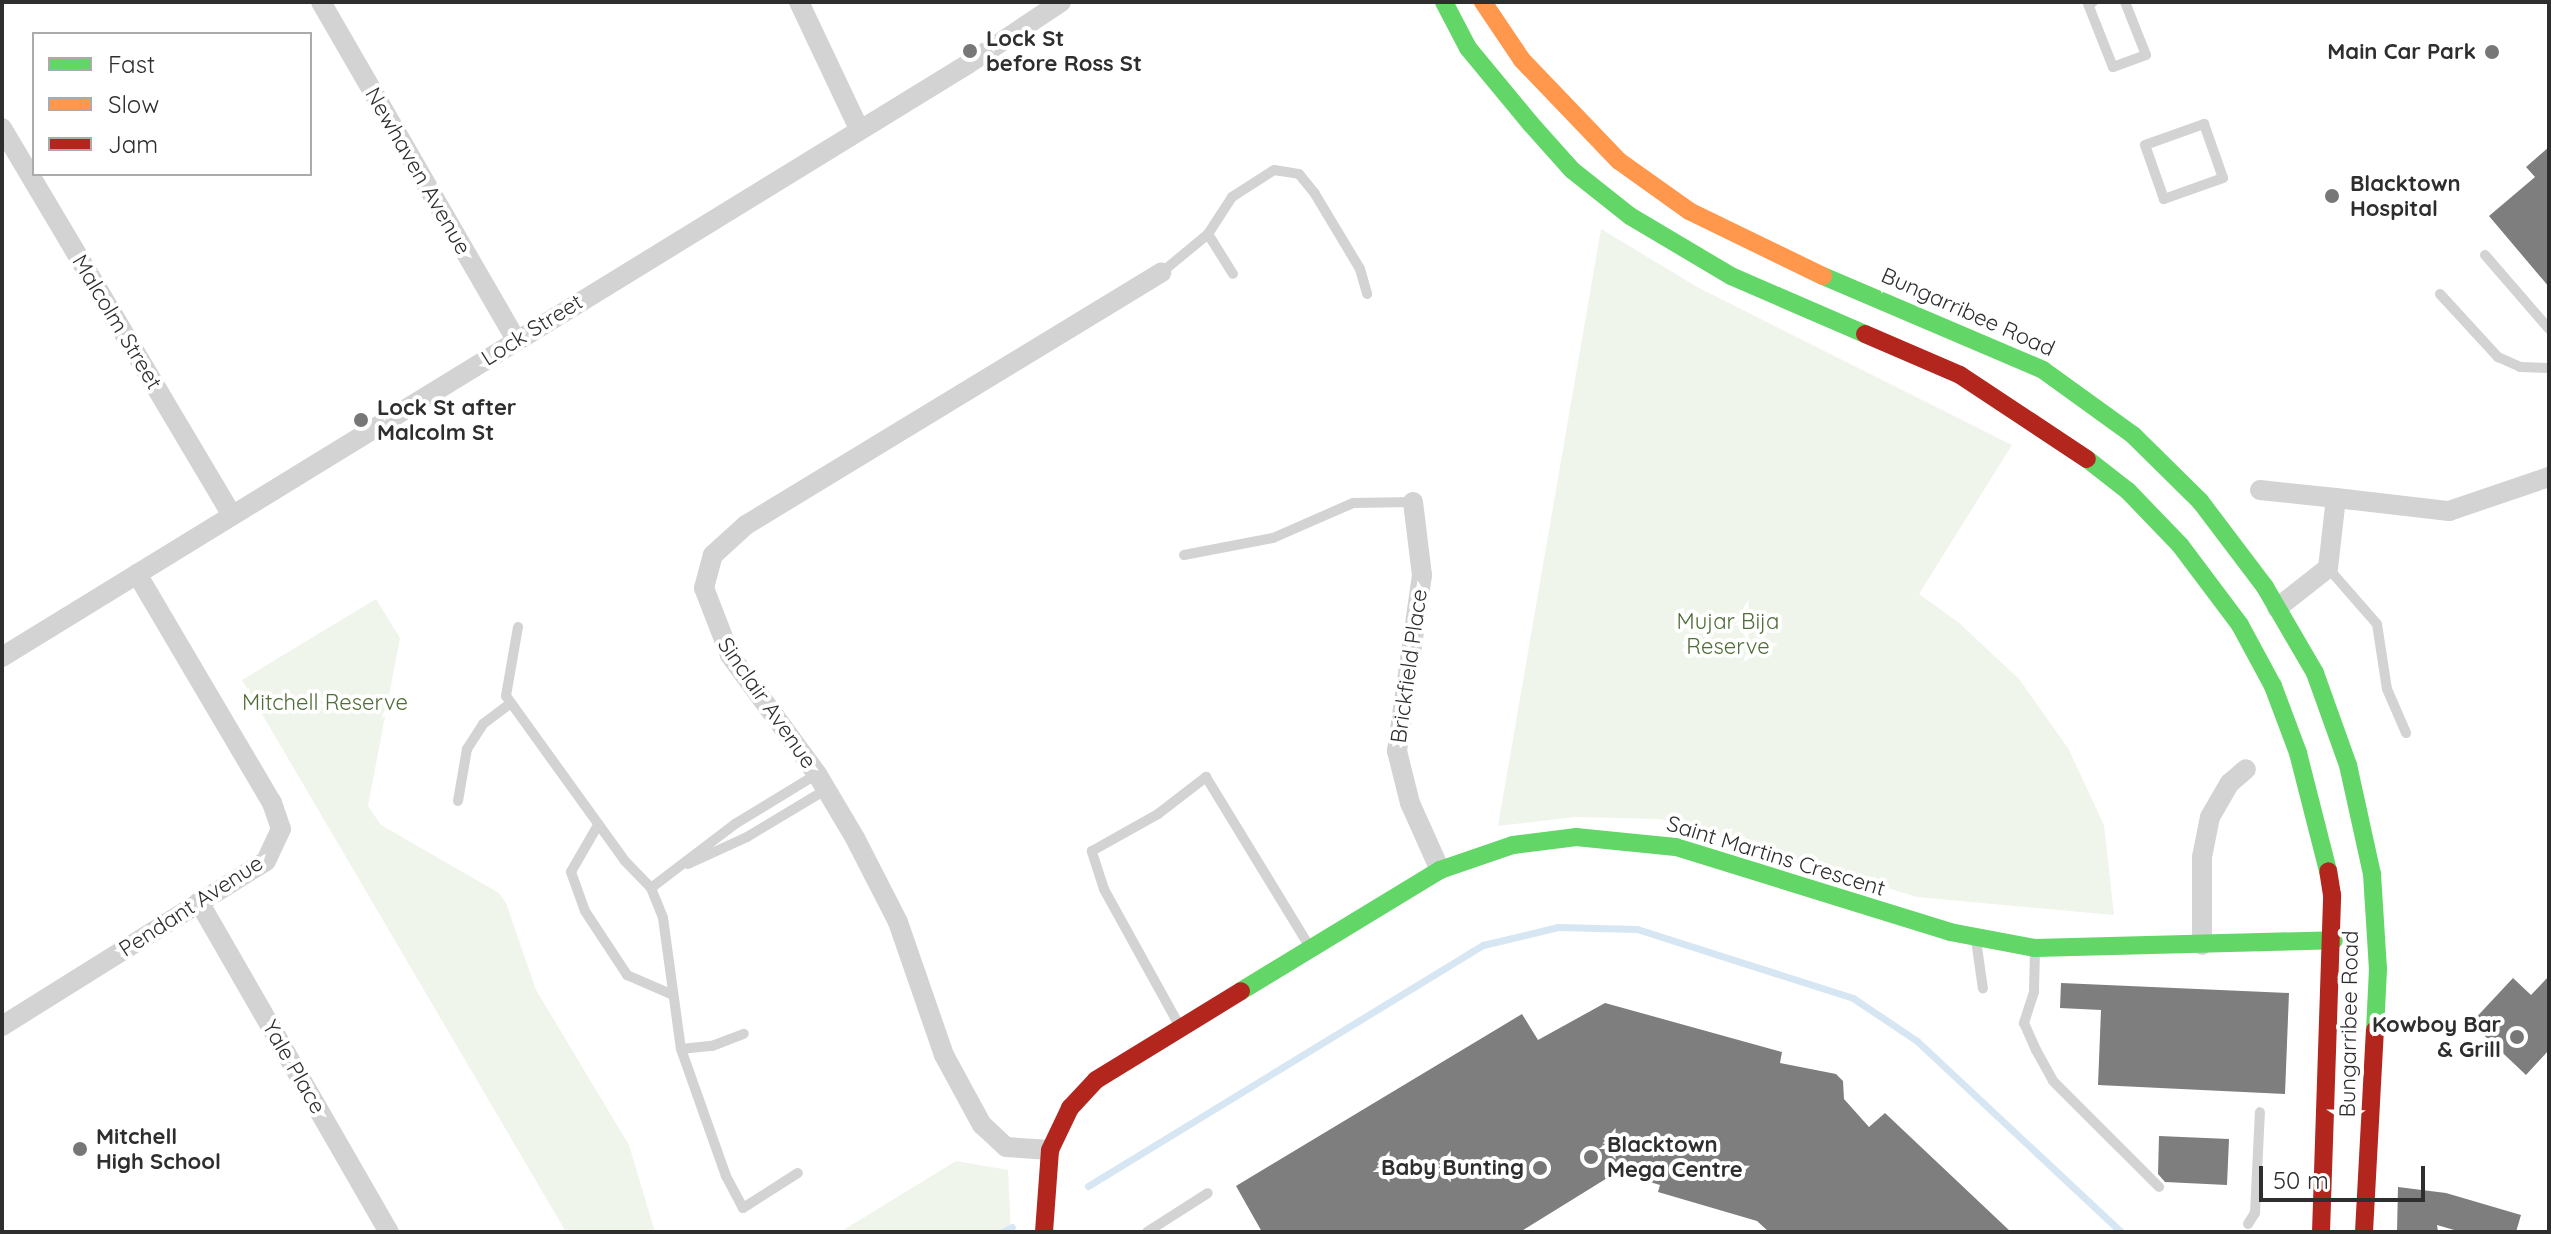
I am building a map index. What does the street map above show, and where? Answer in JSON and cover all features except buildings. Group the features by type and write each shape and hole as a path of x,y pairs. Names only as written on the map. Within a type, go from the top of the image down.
{"main road":[{"name":"Bungarribee Road","path":"1444,2 1468,48 1530,123 1572,170 1630,216 1731,276 1960,375 2055,433 2128,491 2180,545 2240,625 2273,686 2324,841 2334,940 2320,1226"},
{"name":"Bungarribee Road","path":"1483,2 1522,60 1580,124 1619,161 1689,211 1781,258 2043,370 2133,435 2200,501 2277,608 2315,673 2348,765 2372,874 2378,969 2364,1232"},
{"name":"Saint Martins Crescent","path":"1044,1232 1043,1184 1050,1150 1070,1108 1096,1080 1440,870 1543,840 1624,839 1676,847 1811,893 1975,936 2035,948 2334,940"}],"street":[{"name":"Newhaven Avenue","path":"321,2 516,340"},
{"path":"799,2 859,129"},
{"name":"Lock Street","path":"5,649 137,574 1061,2"},
{"name":"Malcolm Street","path":"2,128 232,515"},
{"name":"Sinclair Avenue","path":"1050,1150 1006,1147 982,1125 944,1055 898,922 822,781 716,627 704,588 713,555 746,525 1161,273"},
{"path":"2260,490 2449,511 2549,477"},
{"path":"2277,608 2328,568 2336,498"},
{"name":"Brickfield Place","path":"1413,502 1422,575 1397,751 1410,803 1440,870"},
{"name":"Pendant Avenue","path":"2,1026 266,861 281,829 272,803 137,574"},
{"path":"2202,945 2202,857 2210,817 2230,783 2246,769"},
{"name":"Yale Place","path":"199,902 389,1232"}],"lane":[{"path":"2093,2 2088,4 2113,67 2146,55 2125,2"},
{"path":"2204,124 2223,178 2164,199 2145,145 2204,124"},
{"path":"1161,273 1208,234 1232,197 1274,170 1299,174 1360,269 1367,294"},
{"path":"1208,234 1233,274"},
{"path":"2485,255 2549,329"},
{"path":"2440,294 2498,357 2520,367 2549,368"},
{"path":"1184,555 1273,538 1353,503 1413,502"},
{"path":"2328,568 2377,624 2387,689 2406,733"},
{"path":"518,627 505,683 510,704 598,825 651,888 663,918 681,1049 701,1114 743,1208 798,1173"},
{"path":"458,801 467,749 483,724 510,704"},
{"path":"1180,1026 1104,889 1092,851 1158,814 1206,777 1310,948"},
{"path":"651,888 687,865 747,837 822,781"},
{"path":"687,865 735,824 822,781"},
{"path":"598,825 571,872 585,911 627,975 673,995"},
{"path":"1975,936 1983,989"},
{"path":"2035,948 2034,992 2024,1023 2053,1081 2159,1187"},
{"path":"681,1049 712,1046 744,1034"},
{"path":"2248,1224 2255,1213 2260,1112"},
{"path":"1147,1232 1208,1193"}],"green space":[{"name":"Mujar Bija Reserve","path":"1601,229 1699,288 2012,445 1919,594 1958,622 2019,679 2068,748 2104,825 2114,915 1917,897 1660,819 1575,817 1498,826"},
{"name":"Mitchell Reserve","path":"376,599 400,638 368,806 381,825 499,893 506,903 536,990 629,1145 655,1232 566,1232 242,680"},
{"path":"956,1161 1008,1170 1011,1232 840,1232"}],"waterway":[{"path":"1088,1186 1483,945 1558,927 1637,929 1853,998 1917,1041 2121,1232"},
{"path":"1002,1232 1012,1227"}],"traffic: fast":[{"path":"1444,2 1468,48 1530,123 1572,170 1630,216 1731,276 1865,334"},
{"path":"1823,276 2043,370 2133,435 2200,501 2265,587 2315,673 2348,765 2372,874 2378,969 2375,1030"},
{"path":"2087,459 2128,491 2180,545 2240,625 2273,686 2298,753 2328,871"},
{"path":"1241,991 1440,870 1513,845 1576,837 1676,847 1950,932 2035,948 2334,940"}],"traffic: slow":[{"path":"1483,2 1522,60 1619,161 1689,211 1823,276"}],"traffic: jam":[{"path":"1865,334 1960,375 2087,459"},
{"path":"2321,1232 2332,895 2328,871"},
{"path":"1044,1232 1050,1150 1070,1108 1096,1080 1241,991"},
{"path":"2364,1232 2375,1030"}],"place":[{"name":"Lock St before Ross St","path":"970,51"},
{"name":"Main Car Park","path":"2492,52"},
{"name":"Blacktown Hospital","path":"2332,196"},
{"name":"Lock St after Malcolm St","path":"361,420"},
{"name":"Kowboy Bar & Grill","path":"2517,1037"},
{"name":"Mitchell High School","path":"80,1149"},
{"name":"Blacktown Mega Centre","path":"1591,1157"},
{"name":"Baby Bunting","path":"1540,1168"}]}
